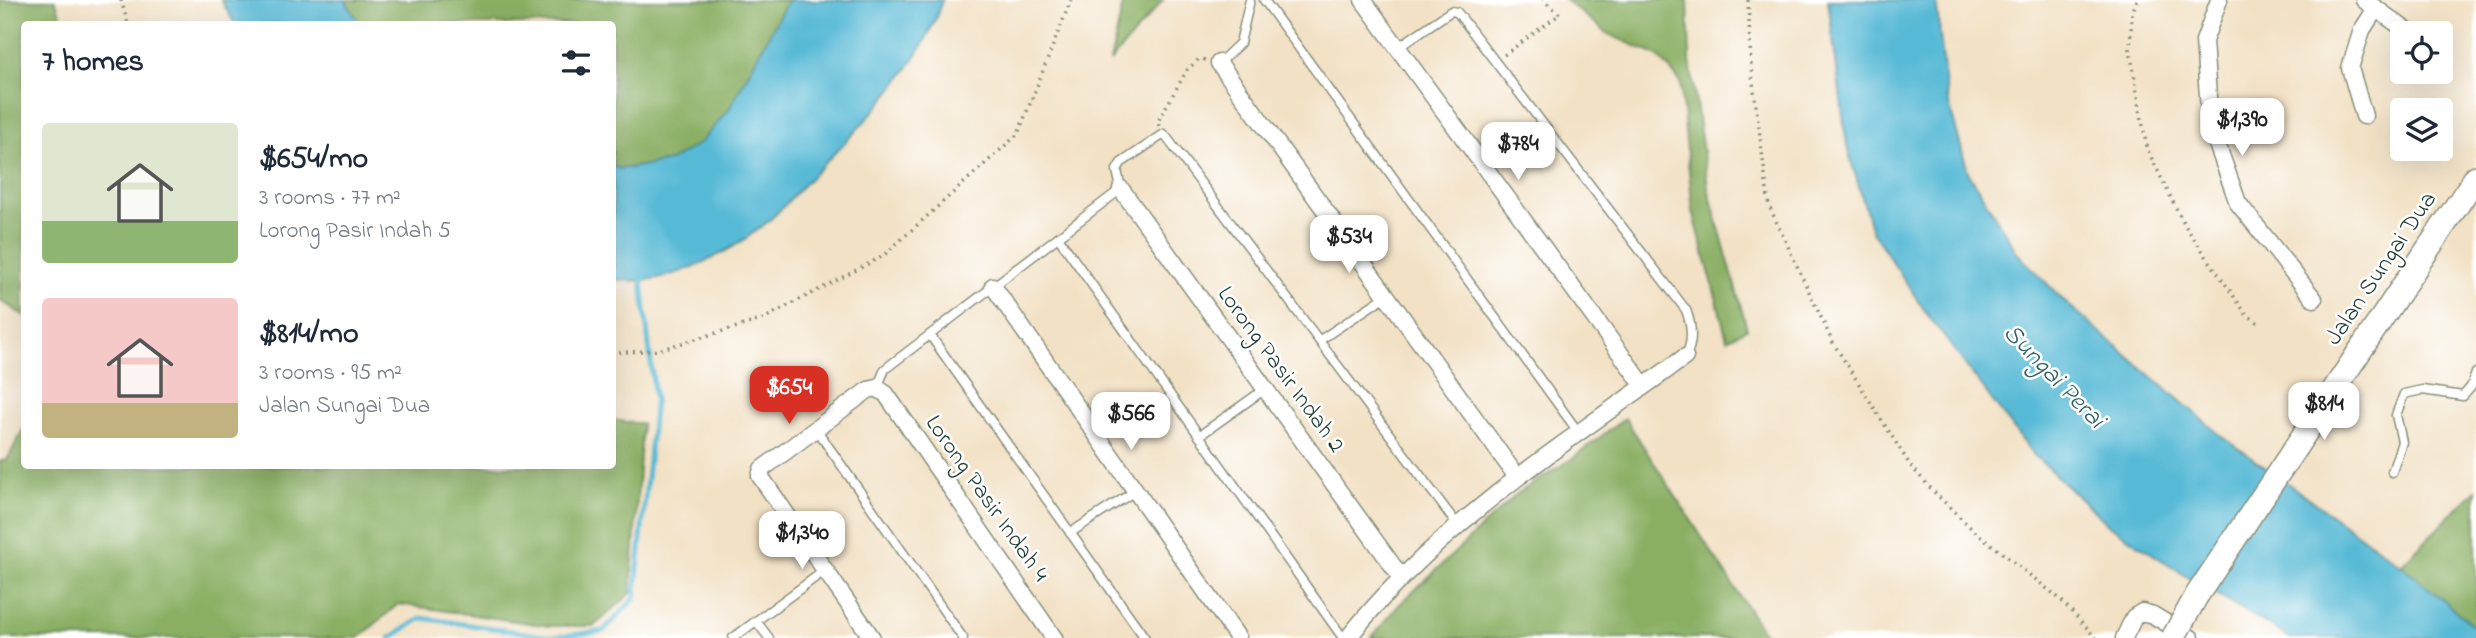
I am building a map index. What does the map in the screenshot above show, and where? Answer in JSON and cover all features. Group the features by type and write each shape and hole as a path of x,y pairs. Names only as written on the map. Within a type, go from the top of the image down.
{"main road":[{"name":"Jalan Sungai Dua","path":"2174,638 2197,595 2476,177"}],"street":[{"path":"1363,0 1644,386"},
{"path":"2219,0 2204,41 2210,124 2238,203 2314,299"},
{"path":"2364,116 2350,68 2369,5 2392,21"},
{"path":"1219,62 1517,477"},
{"name":"Lorong Pasir Indah 2","path":"1121,189 1401,577"},
{"path":"993,286 1238,638"},
{"path":"1348,638 1401,577 1517,477 1685,357"},
{"path":"872,638 762,482 762,469 867,390 877,388"},
{"name":"Lorong Pasir Indah 4","path":"877,388 886,394 1055,638"},
{"path":"2124,638 2134,617 2142,612 2153,615 2191,638"}],"lane":[{"path":"1219,62 1240,43 1250,0"},
{"path":"1264,0 1579,433"},
{"path":"1397,48 1451,11 1457,12 1686,310 1690,322 1691,347 1685,357"},
{"path":"877,388 885,369 1121,189 1117,170 1121,163 1160,135 1168,135 1459,527"},
{"path":"1058,237 1343,638"},
{"path":"1320,340 1386,296"},
{"path":"930,335 1145,638"},
{"path":"2392,472 2402,442 2396,415 2404,394 2422,390 2463,396 2476,373"},
{"path":"1199,436 1265,389"},
{"path":"816,429 963,638"},
{"path":"1070,533 1135,491"},
{"path":"733,638 824,571"},
{"path":"756,621 769,638"}],"path":[{"path":"121,0 127,21"},
{"path":"616,353 658,350 761,320 883,256 1018,134 1071,0"},
{"path":"1493,62 1560,14 1542,0"},
{"path":"1748,0 1751,67 1769,206 1832,341 1910,465 1933,491 1972,529 2060,599 2096,638"},
{"path":"2137,0 2132,13 2130,50 2147,149 2184,224 2246,314 2260,324"},
{"path":"1160,135 1158,121 1187,69 1199,59 1219,62"}],"green space":[{"path":"0,0 55,0 63,21 21,21 21,314 0,300"},
{"path":"345,0 788,0 729,109 700,143 670,161 621,169 616,167 616,21 358,21"},
{"path":"1124,0 1163,0 1110,62"},
{"path":"1565,0 1688,0 1690,61 1708,188 1747,329 1727,339 1693,211 1680,81 1658,56 1608,34"},
{"path":"1625,418 1767,638 1371,638 1399,605 1518,493 1573,458"},
{"path":"616,420 642,424 631,593 594,626 550,626 398,604 359,638 0,638 0,461 7,460 21,434 21,469 616,469"},
{"path":"2476,490 2476,628 2401,565"}],"water":[{"path":"221,0 345,0 358,21 233,21"},
{"path":"788,0 942,0 920,49 887,96 848,140 765,224 732,247 694,267 652,279 616,279 616,167 621,169 670,161 700,143 729,109"},
{"name":"Sungai Perai","path":"1828,0 1936,0 1947,97 1968,172 2018,254 2066,303 2219,434 2401,565 2476,628 2476,638 2290,638 2186,576 2109,525 2032,453 1927,314 1872,231 1847,146"}],"waterway":[{"path":"390,638 422,618 553,637 603,631 635,598 655,399 641,274"}]}
